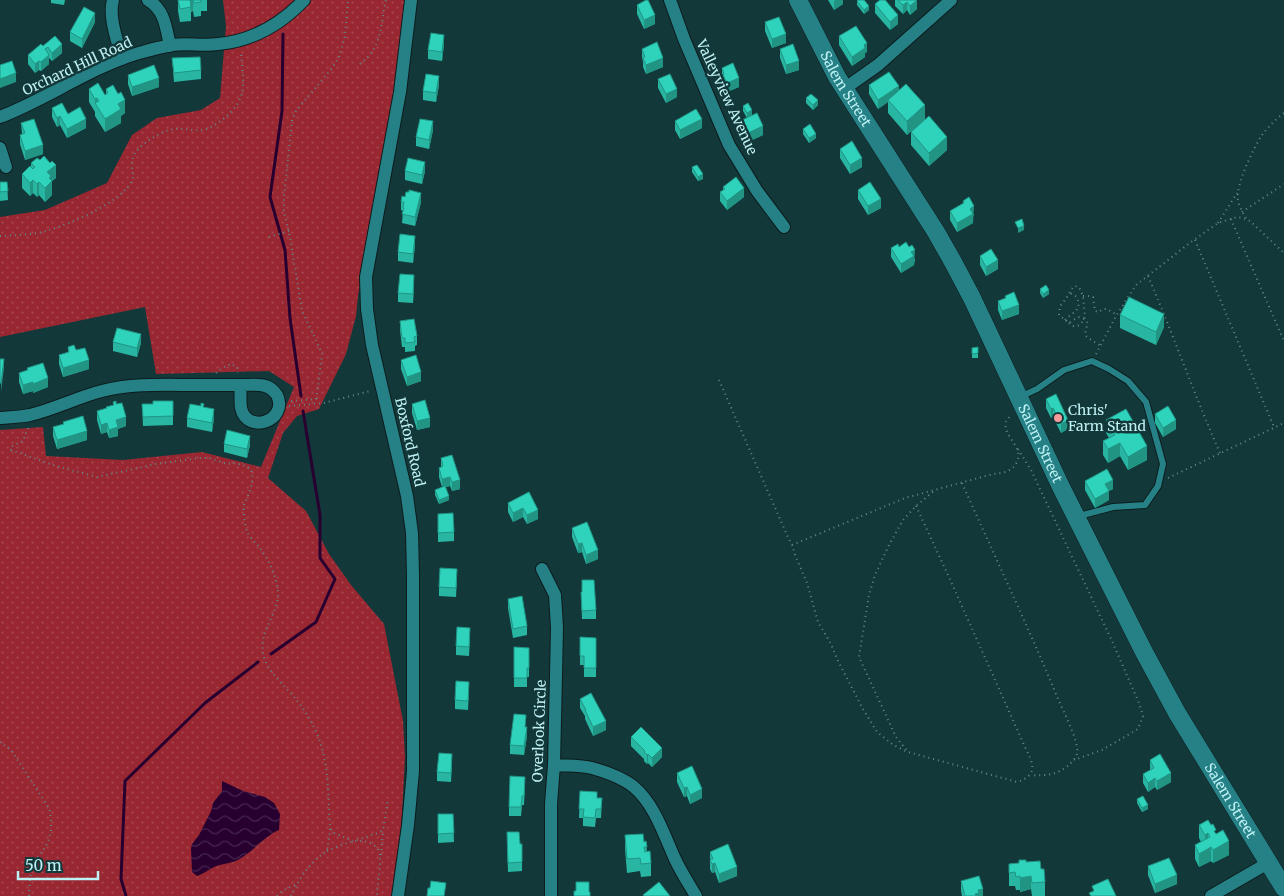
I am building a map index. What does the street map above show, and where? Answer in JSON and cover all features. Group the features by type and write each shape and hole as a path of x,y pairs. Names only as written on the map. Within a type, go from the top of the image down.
{"main road":[{"name":"Salem Street","path":"798,0 844,89 936,232 953,262 972,298 1061,487 1177,714 1284,888"}],"street":[{"path":"113,0 112,16 122,59"},
{"path":"148,0 160,11 164,19 170,46"},
{"name":"Orchard Hill Road","path":"0,117 122,59 139,53 170,46 239,41 254,36 270,28 304,0"},
{"name":"Boxford Road","path":"398,896 413,772 414,574 412,533 407,496 372,345 367,309 366,277 400,92 411,0"},
{"name":"Valleyview Avenue","path":"670,0 684,39 729,145 757,191 784,227"},
{"path":"844,89 878,65 951,0"},
{"path":"0,148 6,167"},
{"path":"0,418 29,415 102,391 121,387 239,379 268,387 277,395 283,404 273,417 266,422 259,423 251,421 245,416 241,409 239,379"},
{"name":"Overlook Circle","path":"542,569 555,595 557,628 554,765 551,804 551,896"},
{"path":"554,765 591,768 619,778 641,794 665,834 676,861 696,896"},
{"path":"1211,896 1268,862"}],"lane":[{"path":"1021,402 1064,370 1092,361 1128,381 1146,402 1163,464 1158,486 1145,505 1113,507 1076,517"}],"path":[{"path":"283,404 316,399 322,354 302,312 289,231 284,212 292,120 296,111 339,57 345,36 348,0"},
{"path":"360,64 373,52 377,43 386,0"},
{"path":"0,236 48,231 94,212 120,195 130,185 134,174 132,170 134,154 146,143 155,137 176,129 203,131 220,121 237,104 243,93 241,50"},
{"path":"1218,223 1238,192 1246,166 1262,134 1284,113"},
{"path":"1242,212 1284,184"},
{"path":"1238,192 1238,200 1247,220 1284,253"},
{"path":"1092,361 1136,285 1218,223 1237,217 1247,220"},
{"path":"1231,219 1284,340"},
{"path":"269,237 289,231"},
{"path":"1194,240 1274,428"},
{"path":"1148,276 1197,401 1220,453"},
{"path":"1073,287 1078,287 1083,296 1086,313 1081,324 1077,326 1072,326 1058,315 1059,309 1070,293 1073,287"},
{"path":"1065,320 1079,306 1077,297 1070,293"},
{"path":"1083,296 1093,297 1095,311 1099,312 1107,309 1117,315"},
{"path":"1069,323 1078,317 1087,321 1085,335 1100,346"},
{"path":"214,375 222,368 231,364 237,367 239,379"},
{"path":"719,380 792,545 807,583 818,622 876,732 892,744 908,752 1017,782 1024,780 1030,775 1032,762 916,506"},
{"path":"283,404 324,403 382,388"},
{"path":"1021,402 1010,415 1006,422 1006,428 1031,470 1112,641 1143,716 1138,729 1102,750 1074,760 1058,773 1043,776 1030,775"},
{"path":"1159,482 1284,423"},
{"path":"28,427 23,440 12,446 11,450 56,466 97,477 156,464 199,458 209,458 227,464 234,463 251,469 253,483 244,505 246,527 248,533 269,562 278,590 277,606 264,632 263,654 278,680 291,692 309,717 323,751 330,827 327,851"},
{"path":"792,545 905,498 993,474 1008,472 1014,468 1018,460 1018,449"},
{"path":"962,483 1075,738 1078,752 1074,760"},
{"path":"908,752 896,737 859,657 875,574 903,520 934,490"},
{"path":"0,742 11,750 52,817 47,843 33,866 30,875 29,896"},
{"path":"376,896 388,800"},
{"path":"330,827 334,833 353,841 361,840 370,843 377,848 380,855"},
{"path":"291,896 307,868 316,858 327,851 383,830"},
{"path":"277,896 290,886 297,884"}],"shaded area":[{"path":"223,0 407,0 400,73 358,296 356,316 346,354 319,409 297,416 283,433 268,478 306,511 329,554 351,585 384,624 403,721 405,757 401,832 394,896 0,896 0,430 43,427 46,456 123,460 202,452 261,467 294,387 269,371 156,374 145,307 0,337 0,217 45,210 107,183 132,135 157,118 201,110 220,98 226,26"}],"water":[{"path":"222,781 243,791 265,797 274,803 280,814 279,830 238,860 214,867 197,876 192,872 192,844 199,835 213,803 222,791"}],"building":[{"path":"178,0 190,0 191,7 180,9"},
{"path":"193,0 201,0 201,2 194,3"},
{"path":"648,0 655,15 644,20 637,5"},
{"path":"858,0 864,0 869,6 864,10"},
{"path":"880,0 885,0 898,15 890,22 875,4"},
{"path":"898,0 917,0 910,6 907,2 903,5"},
{"path":"84,7 95,13 82,39 70,32"},
{"path":"779,17 786,34 772,39 765,22"},
{"path":"856,26 867,43 864,45 865,48 852,57 839,36"},
{"path":"431,33 444,35 442,52 428,50"},
{"path":"55,36 62,44 52,53 48,47 45,49 49,55 41,62 39,61 35,64 28,55 41,44 43,46"},
{"path":"657,42 663,58 646,65 642,49"},
{"path":"793,44 799,61 786,65 780,49"},
{"path":"200,57 201,70 174,73 172,58"},
{"path":"12,61 16,73 0,79 0,65"},
{"path":"733,63 739,78 727,83 722,68"},
{"path":"154,65 159,78 132,87 128,75"},
{"path":"889,72 899,86 878,100 869,85"},
{"path":"426,74 439,76 436,93 423,91"},
{"path":"670,74 677,89 666,94 658,79"},
{"path":"98,83 105,95 108,93 106,89 113,85 118,94 121,92 125,100 118,104 121,109 105,119 95,103 99,101 97,98 95,99 89,89"},
{"path":"906,84 925,105 907,121 888,100"},
{"path":"811,94 818,100 813,105 806,98"},
{"path":"62,103 68,114 80,107 86,119 67,129 60,116 57,118 52,108"},
{"path":"748,103 752,110 747,113 743,106"},
{"path":"696,109 702,119 680,130 675,121"},
{"path":"757,113 763,126 746,134 740,121"},
{"path":"929,116 947,137 929,153 911,132"},
{"path":"34,119 43,145 25,151 20,135 25,133 21,123"},
{"path":"420,119 433,121 429,140 416,137"},
{"path":"810,124 816,134 809,138 803,129"},
{"path":"852,141 862,158 850,165 840,149"},
{"path":"44,156 50,163 52,161 56,165 47,172 51,176 49,178 52,181 45,188 39,182 37,184 33,180 30,183 22,174 30,166 33,169 35,167 31,163 37,158 40,160"},
{"path":"408,158 425,162 422,175 405,171"},
{"path":"697,165 703,174 698,177 692,167"},
{"path":"736,177 744,188 727,201 720,192 725,189 723,187"},
{"path":"0,182 7,182 8,191 0,192"},
{"path":"870,182 881,199 868,206 858,190"},
{"path":"409,190 421,193 415,217 402,214 404,202 401,202 402,196 405,197 406,192 409,192"},
{"path":"969,197 974,206 970,209 973,214 957,223 950,211 964,203 963,201"},
{"path":"1022,219 1024,226 1018,228 1015,222"},
{"path":"400,234 415,236 413,254 398,252"},
{"path":"906,242 909,247 912,245 915,250 911,252 914,256 901,264 891,248 898,244 899,247"},
{"path":"991,249 998,260 986,267 980,256"},
{"path":"400,274 414,275 413,294 398,293"},
{"path":"1046,285 1049,290 1043,294 1040,289"},
{"path":"1014,292 1019,305 1002,311 998,301"},
{"path":"1129,297 1164,314 1156,332 1120,315"},
{"path":"414,319 417,336 414,337 415,342 405,343 405,338 402,338 400,321"},
{"path":"117,328 141,334 137,348 113,342"},
{"path":"74,345 76,350 85,348 89,360 63,368 59,355 69,352 68,347"},
{"path":"978,347 978,353 972,354 972,348"},
{"path":"416,355 421,372 407,377 401,360"},
{"path":"0,359 4,359 1,383 0,383"},
{"path":"43,363 48,378 33,384 33,382 23,385 19,373 28,370 27,368"},
{"path":"1056,394 1068,420 1061,424 1046,399"},
{"path":"425,400 430,418 417,421 412,404"},
{"path":"116,401 116,404 122,403 126,417 116,420 118,427 109,430 107,423 101,425 97,411 114,405 113,402"},
{"path":"153,401 173,401 173,416 143,417 142,404 153,404"},
{"path":"201,403 204,404 203,407 214,409 212,423 187,418 190,404 201,406"},
{"path":"1168,406 1176,420 1163,428 1155,414"},
{"path":"1126,409 1147,446 1128,457 1120,443 1108,449 1103,441 1115,435 1106,420"},
{"path":"83,416 87,431 57,440 53,427"},
{"path":"227,430 250,436 247,449 224,444"},
{"path":"452,455 460,480 452,482 450,477 442,479 439,468 443,466 441,458"},
{"path":"1107,469 1113,480 1105,484 1109,491 1095,499 1085,481"},
{"path":"445,486 449,496 439,500 435,490"},
{"path":"529,492 538,510 527,515 523,508 513,513 508,503"},
{"path":"453,513 454,532 438,533 438,514"},
{"path":"587,522 598,550 586,555 582,543 578,544 572,528"},
{"path":"440,568 457,569 456,588 439,587"},
{"path":"582,580 594,580 596,610 582,611"},
{"path":"522,596 527,626 513,629 508,599"},
{"path":"457,627 470,628 469,647 456,646"},
{"path":"580,637 596,638 596,668 584,668 584,656 580,656"},
{"path":"514,647 529,648 527,678 514,678"},
{"path":"456,681 469,682 468,701 455,700"},
{"path":"591,693 606,721 593,727 580,699"},
{"path":"514,714 526,715 525,727 527,727 524,746 510,745"},
{"path":"641,727 662,748 652,758 631,737"},
{"path":"439,753 452,754 451,773 437,772"},
{"path":"1160,754 1171,773 1157,781 1155,778 1148,783 1143,774 1154,768 1150,760"},
{"path":"692,766 702,789 690,795 687,787 684,788 677,773"},
{"path":"510,776 525,777 524,796 522,796 521,807 509,807"},
{"path":"580,791 597,792 597,798 602,798 601,809 596,809 595,818 583,817 584,809 579,809"},
{"path":"1143,796 1148,805 1142,808 1137,799"},
{"path":"438,814 453,814 454,833 438,834"},
{"path":"1208,820 1211,825 1213,824 1216,834 1223,830 1229,841 1213,850 1211,847 1199,854 1195,845 1210,837 1208,833 1205,835 1199,825"},
{"path":"507,832 519,832 520,844 522,844 522,862 508,863"},
{"path":"643,834 647,847 644,847 645,852 650,851 651,863 641,864 640,858 627,859 625,835"},
{"path":"728,844 737,867 719,874 715,863 712,864 710,860 713,859 710,852"},
{"path":"1169,858 1177,875 1155,884 1148,866"},
{"path":"1019,860 1026,860 1026,862 1040,861 1041,869 1044,869 1045,882 1032,883 1031,876 1020,878 1020,876 1016,877 1015,872 1009,873 1009,864 1019,863"},
{"path":"979,876 983,889 978,890 979,893 975,894 976,896 965,896 961,881"},
{"path":"1108,879 1116,896 1091,896 1089,893 1094,891 1092,886"},
{"path":"431,881 446,883 444,896 427,896"},
{"path":"576,882 589,882 590,896 574,896"},
{"path":"659,882 670,896 643,895"}],"waterway":[{"path":"283,34 282,111 270,197 285,250 290,318 301,396"},
{"path":"271,654 316,622 335,579 320,558 320,515 303,411"},
{"path":"126,896 121,879 125,781 205,703 258,662"}],"place":[{"name":"Chris' Farm Stand","path":"1058,418"}]}
